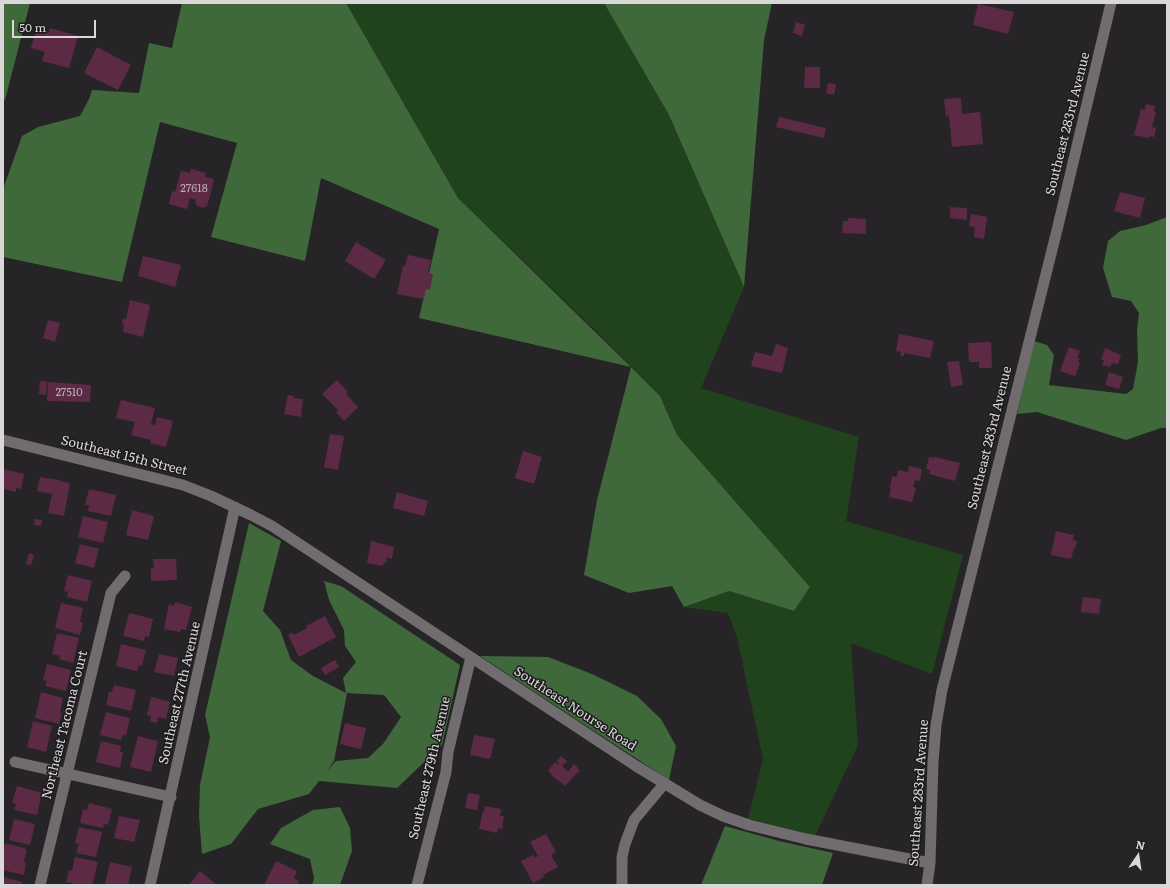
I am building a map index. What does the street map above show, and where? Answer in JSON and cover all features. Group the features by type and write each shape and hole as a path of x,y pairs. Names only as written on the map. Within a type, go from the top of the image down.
{"street":[{"name":"Southeast 283rd Avenue","path":"927,885 930,863 933,762 936,725 942,690 1112,3"},
{"name":"Southeast 15th Street","path":"3,440 177,483 236,507"},
{"name":"Southeast Nourse Road","path":"236,507 272,526 664,784 723,816 750,825 806,839 930,863"},
{"name":"Southeast 277th Avenue","path":"150,885 236,507"},
{"name":"Northeast Tacoma Court","path":"40,885 111,593 125,576"},
{"name":"Southeast 279th Avenue","path":"417,885 446,772 448,752 471,657"},
{"path":"16,762 171,798"},
{"path":"622,885 622,857 630,828 634,820 664,784"}],"green space":[{"path":"3,3 30,3 5,100 3,99"},
{"path":"182,3 346,3 458,198 631,367 419,318 439,229 321,178 305,261 211,237 237,143 160,122 122,282 3,257 3,189 22,136 38,127 80,116 92,90 139,93 149,43 172,48"},
{"path":"346,3 604,3 669,115 744,287 701,388 859,437 846,521 963,555 932,674 851,643 858,745 815,836 748,819 763,759 737,637 728,613 684,607 729,591 794,611 810,587 677,435 660,396 596,331 458,198"},
{"path":"604,3 772,3 764,40 744,287 669,115"},
{"path":"1167,217 1167,428 1161,428 1126,440 1037,412 1017,414 1034,341 1047,345 1054,355 1049,385 1126,394 1133,389 1138,362 1137,331 1139,313 1131,301 1112,297 1103,268 1108,241 1120,231 1146,225"},
{"path":"631,367 660,396 677,435 810,587 794,611 729,591 684,607 672,586 629,593 584,575 597,500"},
{"path":"249,523 281,541 263,611 280,630 291,660 313,676 346,693 343,678 356,662 345,646 344,630 329,600 324,581 341,586 460,665 442,745 397,788 319,781 309,794 258,809 231,844 202,854 199,816 200,785 210,737 205,715","holes":["347,693 384,695 401,717 383,744 368,758 336,761 327,771 334,761"]},
{"path":"480,656 548,657 592,674 637,696 661,719 676,746 669,780"},
{"path":"340,807 350,828 352,851 340,885 312,885 314,878 310,859 270,844 281,828 313,810"},
{"path":"725,826 779,841 833,853 822,885 701,885"}],"building":[{"path":"978,4 1014,12 1008,34 973,25"},
{"path":"796,22 805,25 802,36 793,33"},
{"path":"50,28 78,36 69,68 42,61 45,52 31,48 36,29 49,32"},
{"path":"97,47 131,65 118,90 84,73"},
{"path":"805,67 820,67 820,88 804,88"},
{"path":"828,83 836,84 834,95 826,93"},
{"path":"961,98 962,114 980,112 983,144 952,147 949,115 946,116 944,99"},
{"path":"1146,104 1155,106 1154,112 1156,112 1152,127 1156,128 1154,137 1149,136 1149,138 1134,135 1141,109 1145,110"},
{"path":"779,117 826,128 824,138 776,127"},
{"path":"191,169 206,173 205,177 214,179 207,206 203,208 197,206 195,203 196,200 190,198 187,209 169,204 172,191 175,192 181,171 190,173"},
{"path":"1120,192 1145,198 1140,218 1114,211"},
{"path":"950,207 967,208 967,220 950,218"},
{"path":"971,214 987,217 984,239 974,237 975,227 969,226"},
{"path":"848,218 866,219 866,234 842,233 843,221 848,221"},
{"path":"356,242 386,260 374,279 345,261"},
{"path":"408,255 431,260 428,271 430,272 429,273 433,274 430,290 426,289 424,299 397,294 403,266 405,266"},
{"path":"143,256 181,265 175,287 138,276"},
{"path":"130,300 150,305 143,337 123,332 123,319 126,319"},
{"path":"48,320 60,323 55,342 43,338"},
{"path":"899,334 934,341 930,358 904,353 904,356 900,356 901,352 896,351"},
{"path":"991,342 992,368 979,368 979,362 969,362 968,343"},
{"path":"776,344 788,348 782,373 751,366 755,352 772,356"},
{"path":"1069,347 1080,351 1077,358 1080,359 1078,362 1080,363 1075,376 1060,371"},
{"path":"1105,348 1121,355 1118,364 1112,363 1110,367 1102,365 1104,360 1101,360"},
{"path":"959,361 963,385 951,387 947,362"},
{"path":"1109,372 1123,377 1119,389 1105,385"},
{"path":"337,380 348,392 346,394 358,407 344,421 336,412 338,410 322,394"},
{"path":"40,381 47,382 46,395 39,394"},
{"path":"48,382 91,385 90,402 47,401"},
{"path":"288,395 294,396 294,398 303,399 301,417 284,414"},
{"path":"121,400 155,408 151,424 155,425 157,417 173,421 166,447 150,443 151,440 131,435 135,422 116,418"},
{"path":"330,434 344,436 338,470 324,467"},
{"path":"523,451 542,457 534,484 515,478"},
{"path":"929,457 960,463 955,481 929,474 930,470 926,469"},
{"path":"909,466 922,469 920,481 915,480 913,487 916,488 912,502 889,497 892,476 897,477 898,470 908,472"},
{"path":"3,469 24,474 21,489 16,488 16,492 3,489"},
{"path":"40,477 70,483 64,516 48,513 52,494 37,491"},
{"path":"89,489 116,495 111,516 88,511 89,505 85,505"},
{"path":"397,492 428,501 424,516 393,508"},
{"path":"132,510 154,516 148,540 126,535"},
{"path":"83,516 108,522 103,543 78,537"},
{"path":"35,519 42,520 41,526 34,525"},
{"path":"1056,531 1074,535 1073,540 1077,541 1071,559 1051,555"},
{"path":"371,541 394,547 392,559 387,557 386,563 384,562 383,566 367,563"},
{"path":"80,544 99,549 94,568 75,563"},
{"path":"29,553 34,555 31,565 26,564"},
{"path":"153,559 176,559 177,580 151,581 151,568 154,568"},
{"path":"68,575 92,581 87,602 67,597 68,592 64,591"},
{"path":"1083,597 1101,599 1099,614 1081,612"},
{"path":"175,602 192,607 186,630 181,629 180,632 164,629 169,604 174,606"},
{"path":"61,603 83,608 80,622 83,623 80,635 55,628"},
{"path":"129,613 153,619 149,637 145,636 144,641 123,636"},
{"path":"325,616 336,637 299,657 288,635 292,633 294,635 307,628 306,626"},
{"path":"57,633 79,638 73,663 59,659 60,656 52,654"},
{"path":"121,644 146,650 142,666 139,665 137,671 116,666"},
{"path":"159,654 178,658 174,676 154,672"},
{"path":"335,660 339,667 325,675 321,668"},
{"path":"47,664 71,670 66,691 45,686 47,681 43,680"},
{"path":"114,685 136,690 131,711 106,705 109,692 112,692"},
{"path":"41,692 63,698 60,713 62,713 59,724 35,718"},
{"path":"151,697 170,702 166,719 158,717 157,723 150,721 151,716 147,715"},
{"path":"106,712 130,718 126,735 123,735 121,740 100,735"},
{"path":"33,721 52,726 46,752 27,747"},
{"path":"345,723 366,728 361,749 340,744"},
{"path":"474,735 495,739 490,759 470,755"},
{"path":"138,736 158,741 151,772 130,767"},
{"path":"101,741 121,746 120,752 123,752 120,768 96,762"},
{"path":"561,756 567,761 562,766 568,772 574,764 580,770 565,786 548,771 555,762 558,765 559,764 557,761"},
{"path":"17,786 42,793 37,815 14,810 16,804 12,803"},
{"path":"468,793 480,795 477,810 465,808"},
{"path":"89,803 112,809 108,825 104,824 103,828 80,823 83,809 87,810"},
{"path":"485,806 501,809 500,816 504,816 502,829 498,828 497,833 479,829"},
{"path":"119,816 140,820 134,842 114,838"},
{"path":"14,819 35,824 30,845 9,840"},
{"path":"79,827 102,832 96,857 76,853 79,844 75,843"},
{"path":"546,834 556,852 551,855 558,867 543,875 544,877 533,883 521,861 533,855 535,858 538,856 530,842"},
{"path":"5,843 27,849 24,862 26,863 24,875 3,870 3,852"},
{"path":"75,857 98,862 92,885 79,885 66,882 69,870 72,871"},
{"path":"276,861 297,871 294,878 299,881 297,885 264,885"},
{"path":"110,862 132,867 128,885 105,884"},
{"path":"200,871 217,885 189,885"},
{"path":"3,877 22,882 22,885 3,885"}]}
